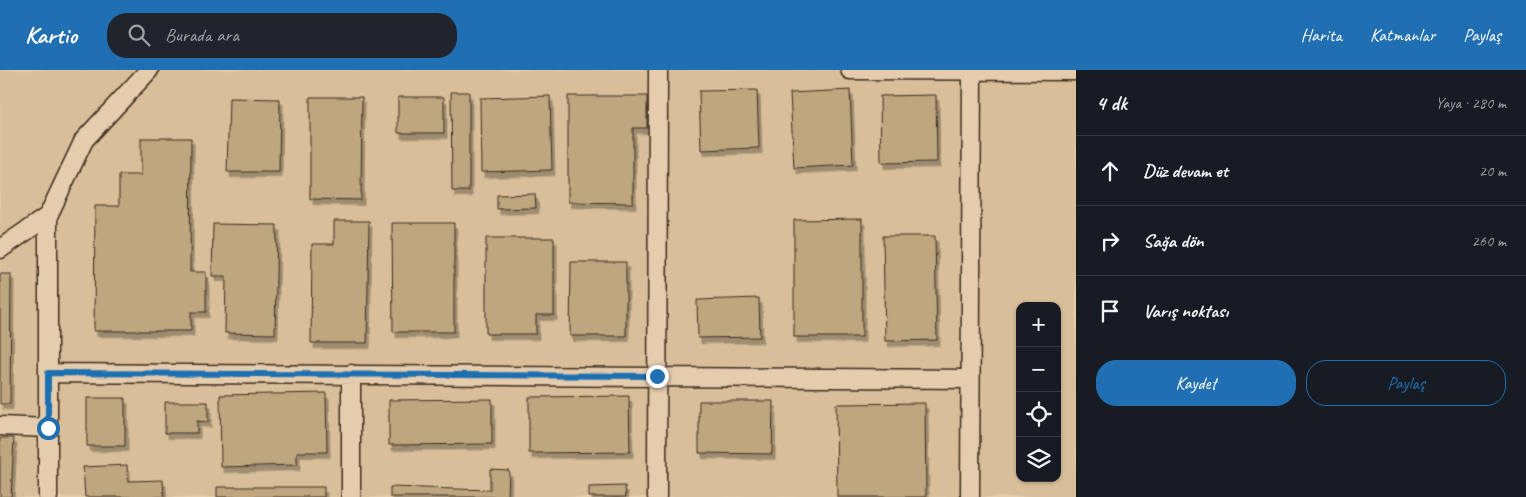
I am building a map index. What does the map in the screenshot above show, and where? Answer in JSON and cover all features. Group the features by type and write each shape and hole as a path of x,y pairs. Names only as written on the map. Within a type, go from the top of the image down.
{"street":[{"path":"48,497 48,216 84,140 149,70"},
{"path":"657,497 658,70"},
{"path":"850,70 1076,71"},
{"path":"970,497 972,71"},
{"path":"0,249 48,216"},
{"path":"48,373 970,379"},
{"path":"351,374 351,497"},
{"path":"0,426 48,428"}],"shaded area":[{"path":"0,70 1076,70 1076,497 0,497"}],"building":[{"path":"757,90 759,148 701,150 699,91"},
{"path":"850,90 853,165 794,168 790,93"},
{"path":"451,92 469,92 469,191 452,191"},
{"path":"936,95 937,162 881,163 880,96"},
{"path":"550,96 552,170 481,172 480,98"},
{"path":"568,96 647,96 647,128 633,128 633,203 568,202"},
{"path":"310,97 362,97 361,200 310,199"},
{"path":"398,97 444,97 444,133 398,133"},
{"path":"229,98 280,99 279,172 227,172"},
{"path":"141,138 191,138 190,272 206,272 206,312 191,312 191,331 94,331 95,206 119,206 119,175 141,175"},
{"path":"535,194 536,208 497,209 497,195"},
{"path":"862,219 862,337 794,337 794,220"},
{"path":"334,221 369,221 367,343 311,343 312,244 334,244"},
{"path":"392,223 454,223 454,332 393,332"},
{"path":"213,224 277,225 275,334 225,333 226,276 212,276"},
{"path":"883,236 935,236 937,340 885,341"},
{"path":"486,238 554,238 554,315 536,315 536,334 486,334"},
{"path":"571,262 626,262 626,336 570,336"},
{"path":"0,274 11,274 10,404 0,404"},
{"path":"759,298 760,337 698,338 697,300"},
{"path":"326,393 327,452 297,452 297,465 221,467 220,395"},
{"path":"629,396 630,452 529,453 529,397"},
{"path":"87,398 125,398 125,446 87,446"},
{"path":"492,399 492,444 389,445 389,400"},
{"path":"699,401 773,401 772,454 699,453"},
{"path":"165,402 208,402 208,422 197,421 197,433 165,433"},
{"path":"925,403 926,497 837,497 836,404"},
{"path":"0,438 14,438 11,497 0,497"},
{"path":"127,465 128,481 163,480 164,497 85,497 83,467"},
{"path":"490,469 509,470 508,497 390,497 390,487 490,490"},
{"path":"625,486 626,497 589,497 589,487"},
{"path":"217,487 324,487 324,497 217,497"}],"route":[{"path":"48,428 48,373 657,376"}]}
